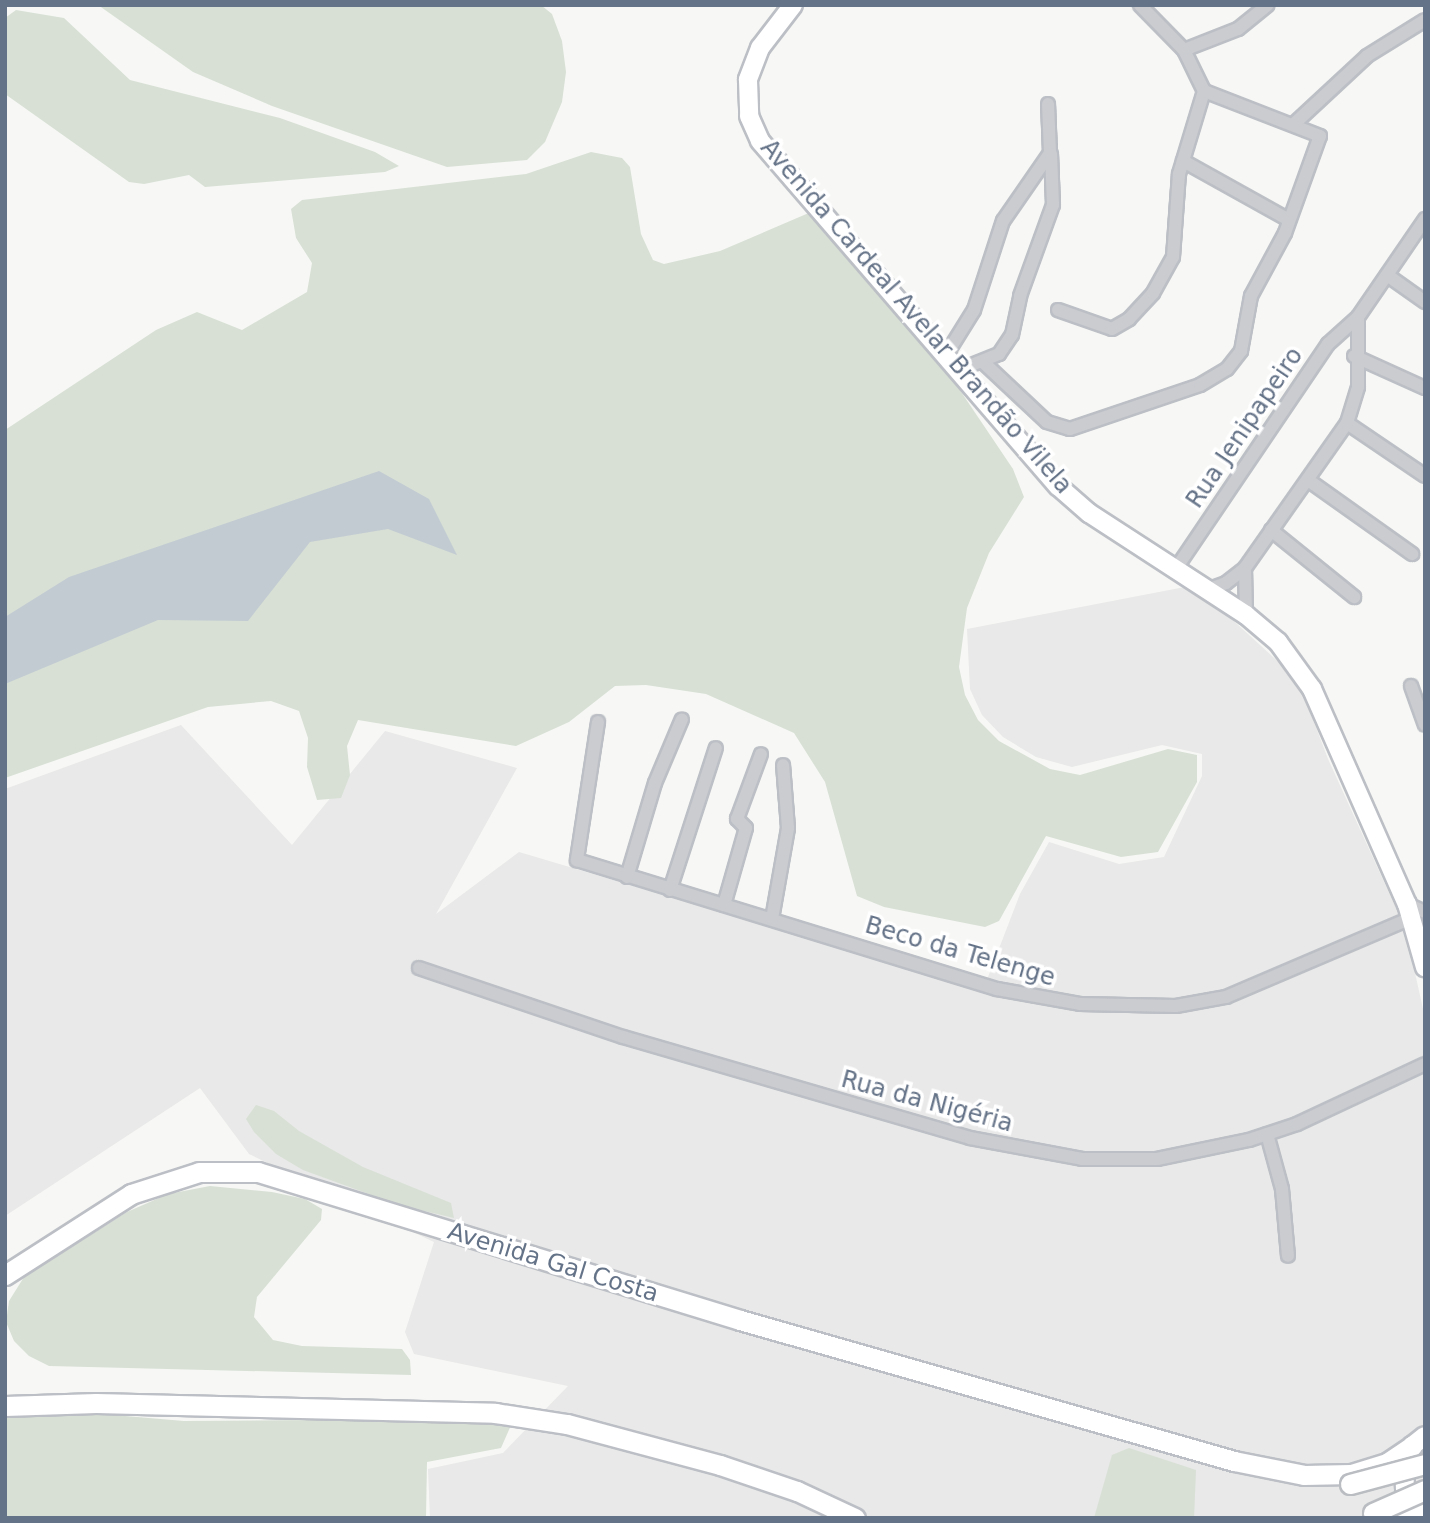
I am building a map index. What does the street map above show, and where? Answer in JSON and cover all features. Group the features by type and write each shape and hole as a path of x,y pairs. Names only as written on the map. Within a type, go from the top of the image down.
{"main road":[{"name":"Avenida Cardeal Avelar Brandão Vilela","path":"793,5 751,68 747,105 754,128 771,155 1058,486 1089,513 1246,615 1278,642 1312,689 1414,911 1425,967"},
{"name":"Avenida Gal Costa","path":"5,1275 131,1194 198,1172 258,1172 572,1270 1234,1461 1304,1475 1371,1470 1418,1441"},
{"path":"5,1406 96,1403 495,1413 567,1424 720,1465 797,1491 855,1518"},
{"name":"Avenida Gal Costa","path":"1118,1429 1150,1446 1202,1462 1286,1482 1350,1484 1425,1464"},
{"path":"1415,1514 1403,1475 1418,1441"},
{"path":"1367,1515 1425,1490"}],"street":[{"path":"1058,310 1112,329 1143,304 1173,257 1175,204 1182,161 1204,91 1184,50 1140,5"},
{"path":"1184,50 1238,29 1268,5"},
{"path":"1295,122 1367,56 1425,20"},
{"path":"984,363 1047,422 1070,429 1200,385 1235,361 1251,296 1289,220 1320,136 1295,122 1204,91"},
{"path":"959,370 984,363 999,354 1012,335 1020,296 1046,228 1055,188 1048,104"},
{"path":"946,355 974,310 1003,221 1051,153"},
{"path":"1182,161 1289,220"},
{"name":"Rua Jenipapeiro","path":"1175,570 1328,344 1358,317 1425,219"},
{"path":"1387,275 1425,302"},
{"path":"1207,590 1226,583 1245,568 1347,423 1358,387 1354,356 1358,317"},
{"path":"1354,356 1425,388"},
{"path":"1347,423 1425,476"},
{"path":"1308,480 1412,554"},
{"path":"1271,530 1354,597"},
{"path":"1245,568 1246,615"},
{"path":"1411,686 1425,725"},
{"path":"627,877 655,783 682,719"},
{"name":"Beco da Telenge","path":"598,722 577,860 997,989 1130,1008 1226,997 1414,911"},
{"path":"670,890 716,748"},
{"path":"724,905 746,828 737,819 761,754"},
{"path":"772,919 788,828 783,765"},
{"name":"Rua da Nigéria","path":"419,968 623,1037 970,1138 1082,1159 1157,1159 1267,1134 1425,1064"},
{"path":"1267,1134 1282,1189 1288,1256"}],"shaded area":[{"path":"98,5 541,5 552,14 562,41 566,72 562,102 545,142 527,160 447,167 272,106 193,72"},
{"path":"16,10 64,18 130,80 280,118 375,152 399,166 385,172 205,187 189,175 144,184 129,182 5,94 5,18"},
{"path":"591,152 622,158 630,167 641,234 653,260 664,264 720,251 811,212 945,368 1013,469 1024,497 989,553 967,608 959,667 965,695 978,720 999,741 1050,769 1080,775 1168,749 1197,755 1197,782 1158,852 1121,857 1046,836 999,921 985,927 884,907 857,896 825,782 794,733 706,694 646,685 615,686 569,722 516,746 358,720 347,746 350,775 341,798 317,800 307,767 308,738 299,711 271,701 208,707 5,778 5,430 156,330 197,312 242,330 307,292 312,263 296,238 291,209 302,200 526,174"},
{"path":"379,471 429,499 457,555 388,529 310,542 248,621 158,620 5,684 5,617 69,577"},
{"path":"1185,587 1212,601 1298,680 1328,759 1405,928 1425,1018 1425,1518 430,1518 428,1469 503,1453 568,1386 414,1354 405,1332 434,1242 249,1154 200,1088 5,1216 5,789 181,725 292,845 385,731 517,768 436,914 519,852 983,990 1020,894 1049,842 1119,864 1164,857 1202,776 1202,754 1162,745 1072,767 1036,757 1003,737 982,715 970,689 967,629"},
{"path":"256,1105 274,1111 299,1131 363,1167 451,1203 454,1218 399,1205 303,1170 276,1154 254,1132 246,1119"},
{"path":"210,1186 272,1192 305,1199 322,1209 321,1220 257,1297 254,1317 273,1340 302,1346 402,1349 410,1360 411,1375 49,1366 29,1356 14,1341 6,1322 9,1301 24,1277 127,1212 168,1194"},
{"path":"102,1414 184,1421 423,1419 512,1423 501,1448 427,1462 426,1518 5,1518 5,1415"},
{"path":"1129,1448 1196,1470 1194,1518 1094,1518 1112,1455"}]}
